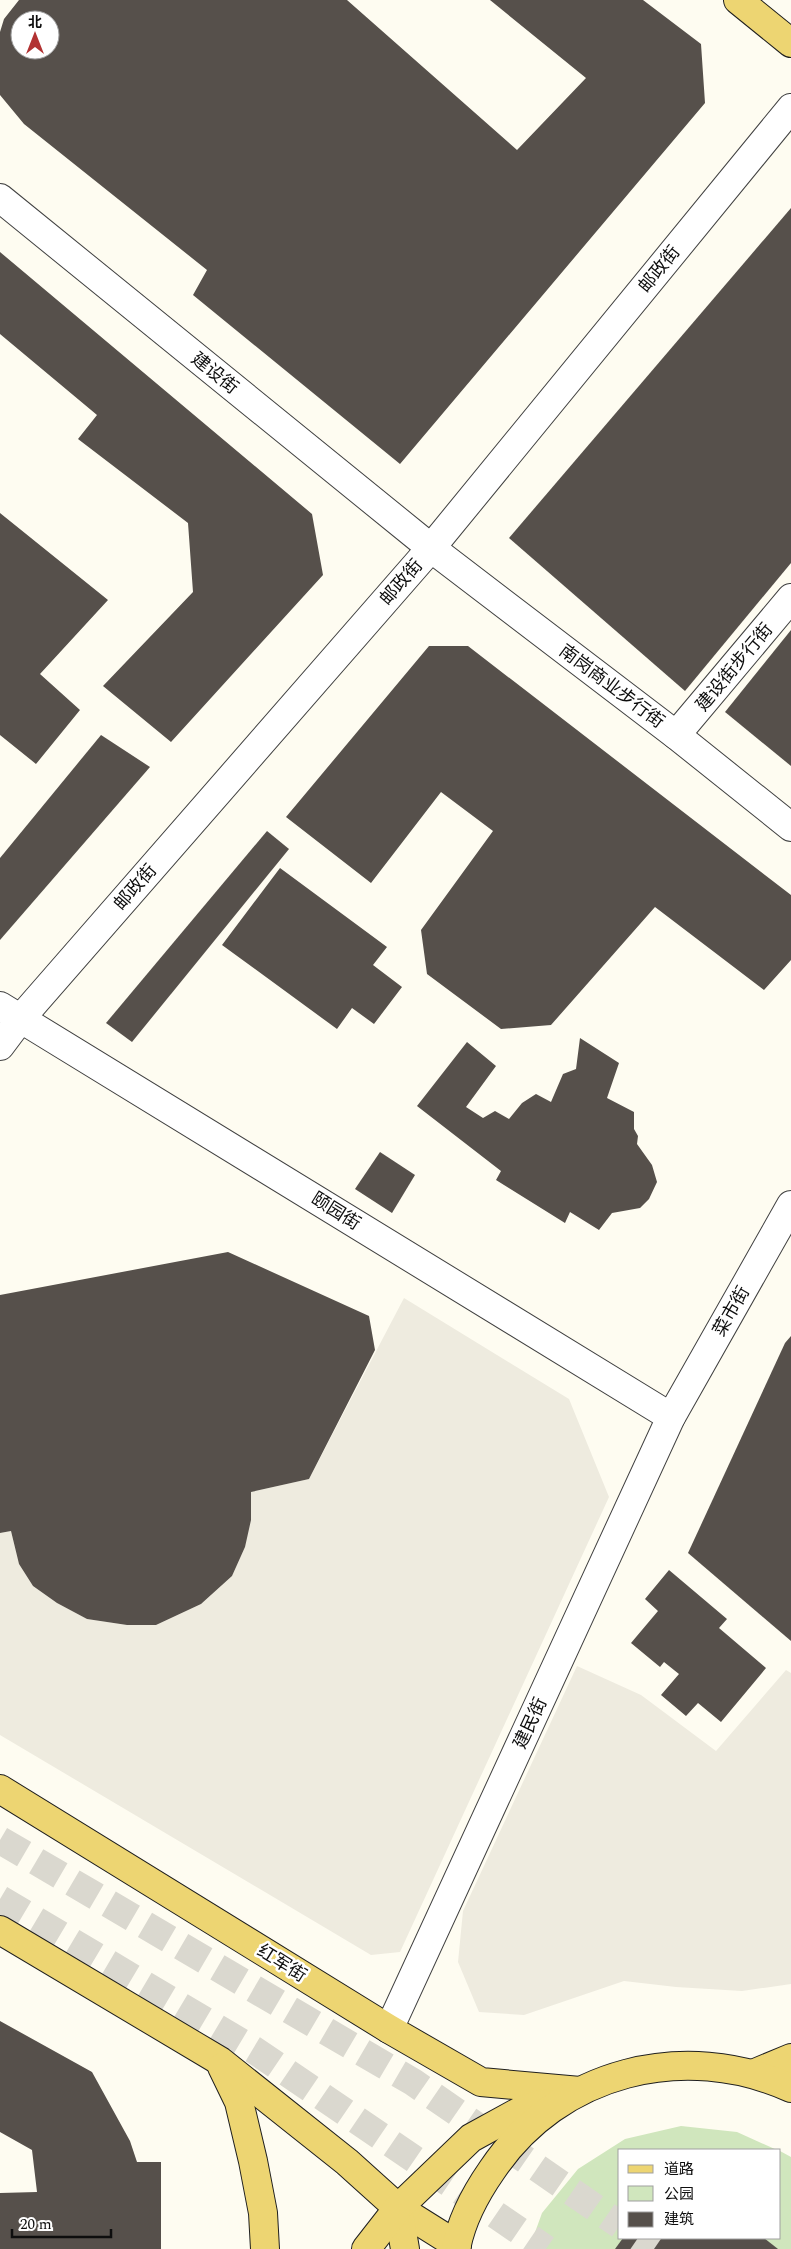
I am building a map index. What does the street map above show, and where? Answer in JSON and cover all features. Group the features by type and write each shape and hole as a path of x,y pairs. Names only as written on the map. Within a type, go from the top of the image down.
{"main road":[{"path":"738,0 791,44"},
{"name":"红军街","path":"0,1790 389,2029 481,2082 580,2091"},
{"path":"0,1930 220,2061 347,2162 398,2208 457,2247 468,2213 483,2183 502,2155 525,2130 551,2109 580,2091"},
{"path":"755,2073 791,2058"},
{"path":"220,2061 239,2102 263,2213 265,2249"},
{"path":"366,2249 398,2208 471,2138 522,2110 636,2071 666,2066 703,2065 755,2073 791,2088"},
{"path":"398,2208 405,2249"}],"street":[{"name":"邮政街","path":"0,1046 10,1012 431,548 791,108"},
{"name":"建设街","path":"0,198 431,548"},
{"name":"南岗商业步行街","path":"431,548 676,735 791,827"},
{"name":"建设街步行街","path":"676,735 791,598"},
{"name":"颐园街","path":"10,1012 671,1417"},
{"name":"菜市街","path":"671,1417 791,1205"},
{"name":"建民街","path":"389,2029 671,1417"}],"green space":[{"path":"681,2126 737,2132 775,2149 618,2149 618,2239 781,2239 781,2152 791,2157 791,2249 529,2249 542,2213 578,2169 625,2139"}],"shaded area":[{"path":"404,1298 569,1399 609,1497 400,1952 371,1955 0,1735 0,1533 11,1531 19,1564 33,1586 57,1603 87,1619 127,1625 156,1625 201,1604 232,1576 245,1547 251,1492 309,1479"},
{"path":"577,1666 641,1695 716,1751 786,1670 791,1673 791,1984 742,1991 676,1987 624,1981 524,2015 479,2012 458,1962 463,1911"}],"building":[{"path":"19,0 347,0 517,150 586,78 490,0 643,0 701,44 705,103 400,464 193,295 207,270 24,124 0,95 0,32 4,19 10,11 10,60 60,60 60,10 11,10"},
{"path":"791,208 791,563 685,691 509,538"},
{"path":"0,252 312,514 323,575 171,742 103,686 193,592 188,523 78,439 97,415 0,334"},
{"path":"0,513 108,600 40,674 80,710 36,764 0,735"},
{"path":"791,630 791,766 725,712"},
{"path":"429,646 468,646 791,895 791,960 764,990 655,907 551,1025 501,1029 427,974 421,930 493,831 441,792 371,883 286,817"},
{"path":"101,735 150,767 0,940 0,858"},
{"path":"267,831 289,849 132,1042 106,1023"},
{"path":"280,868 387,947 373,965 402,987 374,1024 352,1008 337,1029 222,945"},
{"path":"580,1038 619,1063 607,1098 634,1112 634,1129 638,1136 637,1144 652,1165 657,1182 649,1199 640,1208 612,1213 599,1230 570,1212 565,1223 496,1180 501,1171 417,1106 467,1042 496,1066 466,1107 483,1118 495,1111 509,1119 522,1103 536,1094 551,1102 563,1074 576,1069"},
{"path":"380,1152 415,1175 392,1213 355,1189"},
{"path":"228,1252 369,1316 375,1350 309,1479 251,1492 251,1520 245,1547 232,1576 201,1604 156,1625 127,1625 87,1619 57,1603 33,1586 19,1564 11,1531 0,1533 0,1295"},
{"path":"791,1336 791,1641 688,1553 785,1343"},
{"path":"669,1570 727,1619 719,1628 766,1668 721,1722 698,1703 686,1716 661,1695 679,1674 664,1662 660,1667 631,1643 658,1611 645,1599"},
{"path":"0,2021 92,2072 130,2141 137,2162 161,2162 161,2249 0,2249 0,2193 37,2192 32,2150 0,2132"},
{"path":"622,2239 765,2239 778,2249 615,2249"}],"tunnel":[{"path":"0,1840 413,2082 618,2224"},
{"path":"0,1899 254,2050 546,2249"},
{"path":"639,2239 654,2249"}]}
